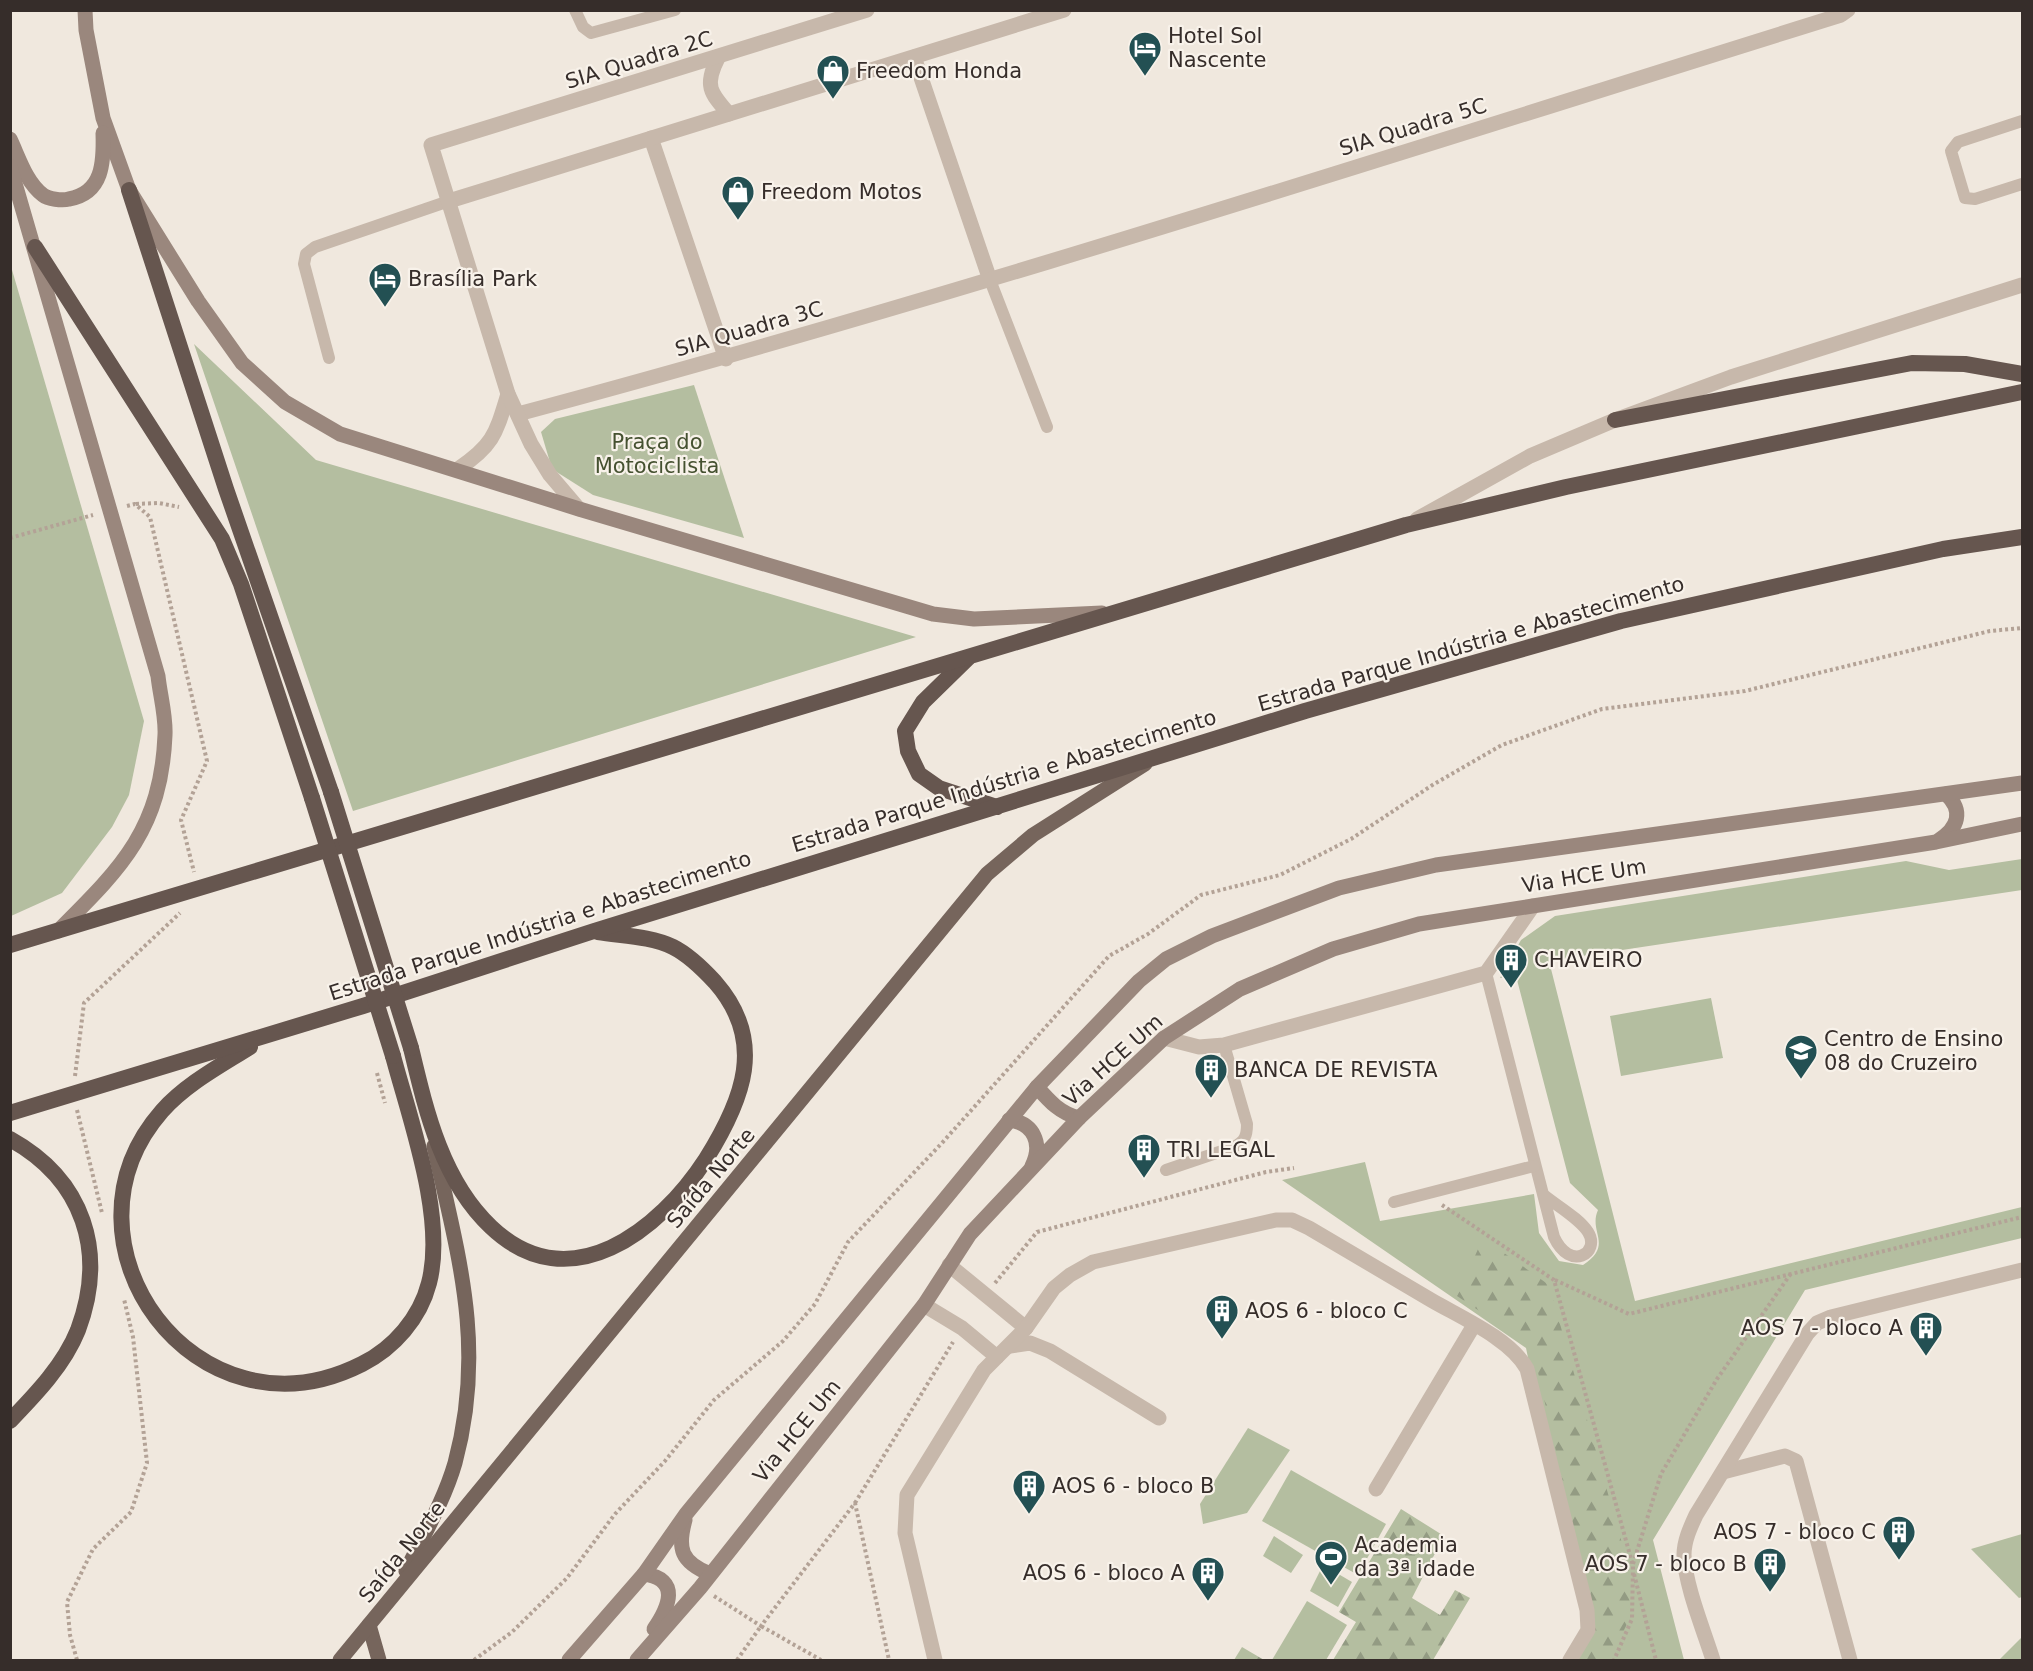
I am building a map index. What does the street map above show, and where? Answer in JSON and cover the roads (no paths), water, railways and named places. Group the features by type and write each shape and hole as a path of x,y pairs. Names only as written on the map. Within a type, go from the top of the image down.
{"highway":[{"path":"129,190 226,489 331,792 411,1048 428,1120 461,1191 475,1211 510,1242 529,1252 550,1257 570,1259 614,1248 655,1222 687,1188 735,1111 745,1072 746,1054 743,1032 724,992 706,972 682,953 656,941 594,931"},
{"path":"35,247 222,539 241,584 312,798 393,1056 426,1179 433,1239 429,1283 421,1306 410,1325 390,1345 346,1372 295,1384 249,1381 229,1376 182,1348 153,1313 130,1267 122,1216 129,1168 139,1144 163,1110 203,1077 265,1036"},
{"path":"1615,420 1912,363 1965,364 2022,374"},
{"path":"10,945 1406,525 1578,485 2022,392"},
{"name":"Estrada Parque Indústria e Abastecimento","path":"10,1113 265,1036 594,931 1305,711 1621,621 1943,549 2022,537"},
{"path":"1943,549 2022,547"},
{"path":"971,655 923,702 905,731 908,751 919,774 939,788 997,807"},
{"path":"10,1139 30,1150 65,1185 77,1205 86,1226 91,1277 77,1331 46,1383 10,1421"}],"main road":[{"path":"85,10 86,30 103,118 129,190 198,301 242,363 285,402 340,434 933,614 974,619 1117,612"},
{"path":"10,139 30,182 44,196 64,200 80,197 94,187 101,174 104,154 103,118"},
{"path":"10,166 158,676 165,734 159,794 132,852 106,883 57,931"},
{"name":"Saída Norte","path":"340,1660 987,874 1033,836 1150,760"},
{"path":"569,1660 644,1574 686,1514 1037,1087 1139,981 1166,959 1212,936 1339,888 1436,865 2022,783"},
{"path":"1936,842 1950,833 1956,824 1956,807 1946,794"},
{"name":"Via HCE Um","path":"637,1660 700,1588 924,1305 970,1234 1027,1176 1079,1118 1164,1038 1240,989 1333,949 1419,924 1936,842 2022,824"},
{"path":"1037,1087 1055,1107 1065,1114 1079,1118"},
{"path":"394,1595 433,1516 454,1466 465,1421 470,1362 466,1291 428,1120"},
{"path":"1009,1120 1020,1121 1038,1140 1038,1154 1027,1176"},
{"path":"686,1514 681,1535 682,1551 696,1568 710,1574"},
{"path":"631,1660 664,1615 669,1602 668,1590 663,1581 644,1574"},
{"path":"369,1625 379,1660"}],"street":[{"path":"579,508 550,475 531,444 508,394 449,201 1064,10"},
{"name":"SIA Quadra 5C","path":"990,280 1830,19 1848,10"},
{"name":"SIA Quadra 2C","path":"449,201 431,145 718,58 861,11"},
{"path":"914,57 990,280"},
{"path":"718,58 709,82 713,96 729,114"},
{"path":"651,138 726,359"},
{"name":"SIA Quadra 3C","path":"518,414 726,359 990,280"},
{"path":"1406,525 1530,456 1615,420 1731,377 2022,285"},
{"path":"458,469 479,455 491,442 508,394"},
{"path":"1164,1038 1199,1047 1224,1045 1486,973 1533,906"},
{"path":"935,1660 905,1533 907,1495 980,1376 1026,1328 1054,1288 1070,1275 1093,1262 1276,1220 1292,1220 1309,1228 1474,1325 1515,1352 1527,1369 1587,1610 1588,1630 1570,1660"},
{"path":"949,1265 1026,1328"},
{"path":"1713,1660 1684,1555 1687,1533 1807,1334 1817,1323 1832,1317 2022,1270"},
{"path":"924,1305 962,1328 997,1357"},
{"path":"1376,1489 1474,1325"},
{"path":"1010,1346 1030,1343 1050,1351 1159,1418"},
{"path":"1723,1472 1785,1456 1796,1461 1850,1660"}],"lane":[{"path":"575,10 583,27 591,33 669,11"},
{"path":"2022,121 1958,142 1951,151 1965,198 1975,199 2022,184"},
{"path":"329,358 304,264 306,254 315,247 449,201"},
{"path":"990,280 1047,427"},
{"path":"1486,973 1534,1166 1544,1195 1547,1216 1560,1249 1569,1256 1580,1257 1587,1252 1592,1243 1590,1234 1544,1195"},
{"path":"1166,1170 1234,1147 1242,1143 1247,1136 1247,1124 1224,1045"},
{"path":"1394,1202 1534,1166"}],"place":[{"name":"Hotel Sol Nascente","path":"1145,77"},
{"name":"Freedom Honda","path":"833,100"},
{"name":"Freedom Motos","path":"738,221"},
{"name":"Brasília Park","path":"385,308"},
{"name":"CHAVEIRO","path":"1511,989"},
{"name":"Centro de Ensino 08 do Cruzeiro","path":"1801,1080"},
{"name":"BANCA DE REVISTA","path":"1211,1099"},
{"name":"TRI LEGAL","path":"1144,1179"},
{"name":"AOS 6 - bloco C","path":"1222,1340"},
{"name":"AOS 7 - bloco A","path":"1926,1357"},
{"name":"AOS 6 - bloco B","path":"1029,1515"},
{"name":"AOS 7 - bloco C","path":"1899,1561"},
{"name":"Academia da 3ª idade","path":"1331,1586"},
{"name":"AOS 7 - bloco B","path":"1770,1593"},
{"name":"AOS 6 - bloco A","path":"1208,1602"}],"park label":[{"name":"Praça do Motociclista","path":"657,454"}]}
